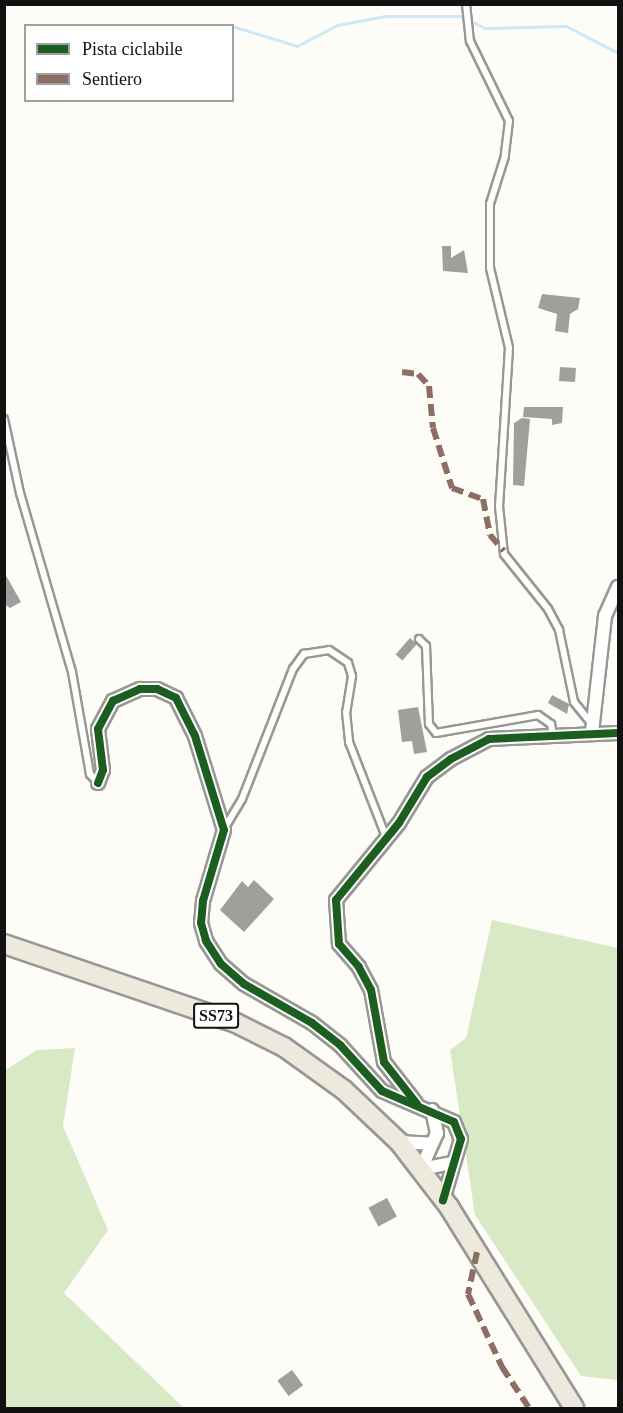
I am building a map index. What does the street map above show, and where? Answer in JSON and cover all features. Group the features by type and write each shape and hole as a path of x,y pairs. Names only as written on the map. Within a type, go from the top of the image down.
{"main road":[{"name":"SS73","path":"4,944 236,1023 284,1047 345,1090 399,1142 421,1169 443,1200 574,1408"}],"street":[{"path":"592,728 605,616 618,587"},
{"path":"98,783 103,770 98,742 102,715 113,701 124,694 158,689 176,698 209,775 224,830 203,901 201,923 206,941 221,964 244,984 319,1029 382,1091 445,1115 459,1129 461,1139 451,1163 443,1200"},
{"path":"417,1104 395,1082 384,1062 371,990 359,967 339,944 335,927 336,900 386,838 428,777 451,759 489,739 553,734 592,728 618,733"},
{"path":"421,1169 437,1133 432,1110"},
{"path":"399,1142 414,1146 432,1144"},
{"path":"421,1169 451,1163"}],"lane":[{"path":"466,4 470,41 509,121 505,156 490,204 490,268 509,348 499,506 504,554 554,619 574,702 592,728"},
{"path":"4,419 20,493 72,672 90,774 98,783"},
{"path":"419,639 426,646 429,724 436,733 538,715 551,724 553,734"},
{"path":"224,830 242,799 293,669 304,654 329,650 348,663 352,676 346,712 349,742 386,838"}],"green space":[{"path":"492,920 618,948 618,1380 581,1376 475,1215 450,1050 466,1038"},
{"path":"75,1048 63,1126 108,1230 64,1293 184,1408 5,1408 5,1070 37,1050"}],"building":[{"path":"442,246 451,246 451,258 464,250 468,273 443,271"},
{"path":"542,294 580,298 578,309 570,314 568,333 555,331 557,314 538,308"},
{"path":"560,367 576,368 575,382 559,381"},
{"path":"524,407 563,407 562,423 552,425 552,419 523,417"},
{"path":"522,418 530,419 524,486 513,485 514,423"},
{"path":"4,572 21,602 10,608 4,604"},
{"path":"410,638 417,644 402,661 396,655"},
{"path":"552,695 569,704 567,714 548,703"},
{"path":"418,707 427,752 414,754 412,741 402,742 398,710"},
{"path":"254,880 274,899 244,932 220,910 242,881 248,887"},
{"path":"387,1198 397,1217 378,1226 368,1208"},
{"path":"292,1370 303,1385 289,1396 277,1381"}],"waterway":[{"path":"234,27 297,46 337,25 385,16 461,16 485,28 566,26 618,53"}],"marked path":[{"path":"402,372 418,374 429,386 433,428 452,488 483,499 490,535 504,551"},
{"path":"477,1252 468,1294 502,1367 529,1408"}],"cycle path":[{"path":"98,783 103,770 98,729 113,701 140,689 157,689 176,698 195,736 224,830 203,901 201,923 206,941 221,964 244,984 312,1023 340,1045 382,1091 454,1122 461,1139 443,1200"},
{"path":"417,1104 384,1062 371,990 359,967 339,944 336,900 399,823 427,777 451,759 489,739 618,733"}]}
